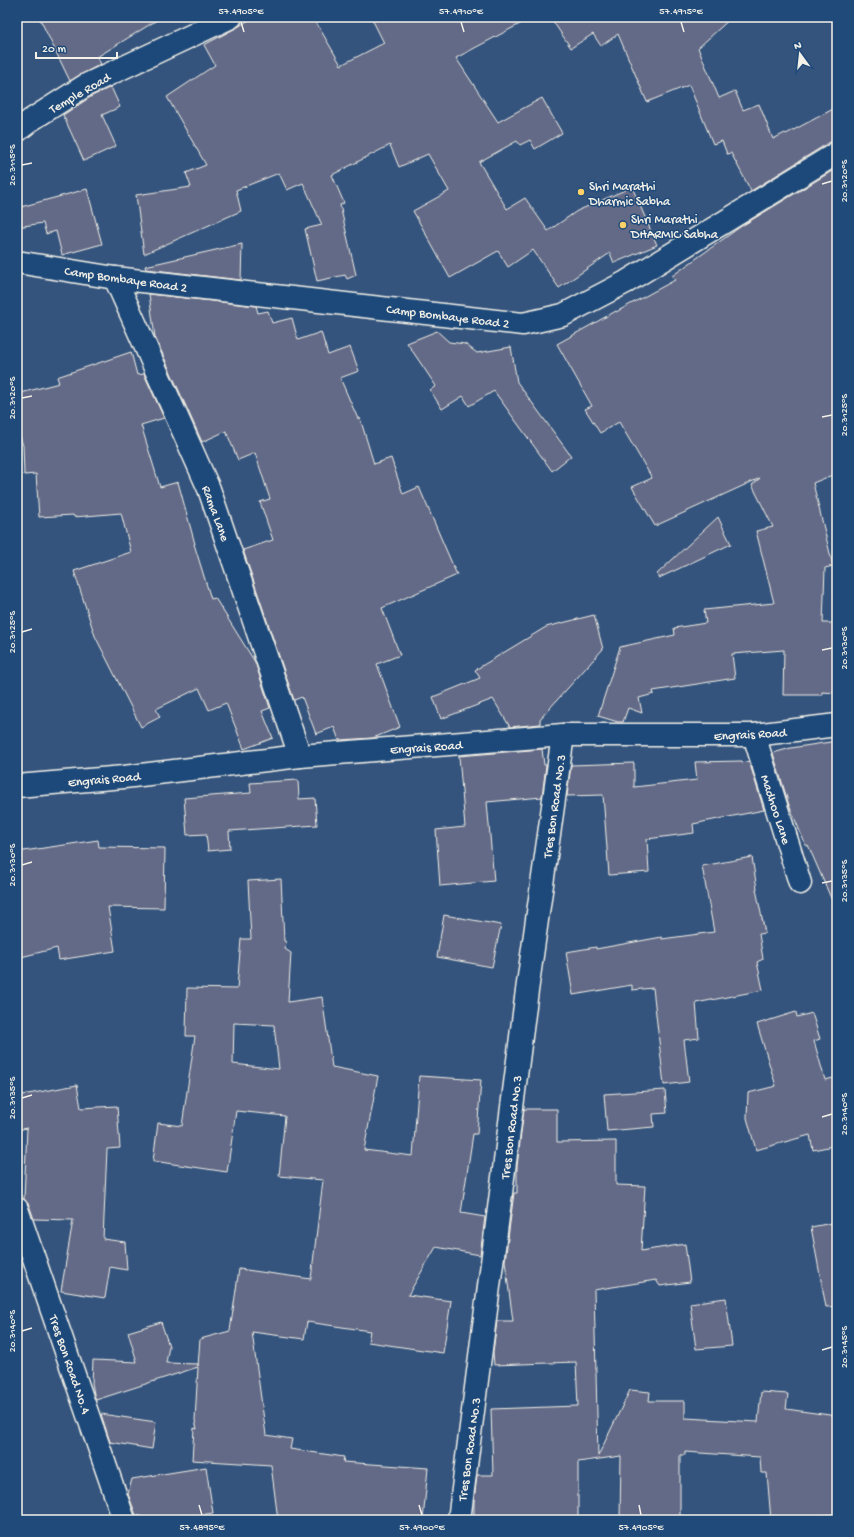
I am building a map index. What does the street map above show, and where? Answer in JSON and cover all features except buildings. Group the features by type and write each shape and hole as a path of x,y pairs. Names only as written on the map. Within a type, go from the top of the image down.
{"street":[{"name":"Temple Road","path":"17,131 31,120 86,85 230,17"},
{"name":"Camp Bombaye Road 2","path":"17,262 115,278 522,324 563,315 626,282 837,153"},
{"name":"Rama Lane","path":"115,278 209,489 300,756"},
{"name":"Engrais Road","path":"17,786 124,777 300,756 563,735 754,735 837,725"},
{"name":"Tres Bon Road No.3","path":"459,1520 526,998 563,735"},
{"name":"Madhoo Lane","path":"754,735 800,883"},
{"name":"Tres Bon Road No.4","path":"17,1208 124,1520"}],"place":[{"name":"Shri Marathi Dharmic Sabha","path":"581,192"},
{"name":"Shri Marathi DHARMIC Sabha","path":"623,225"}]}
